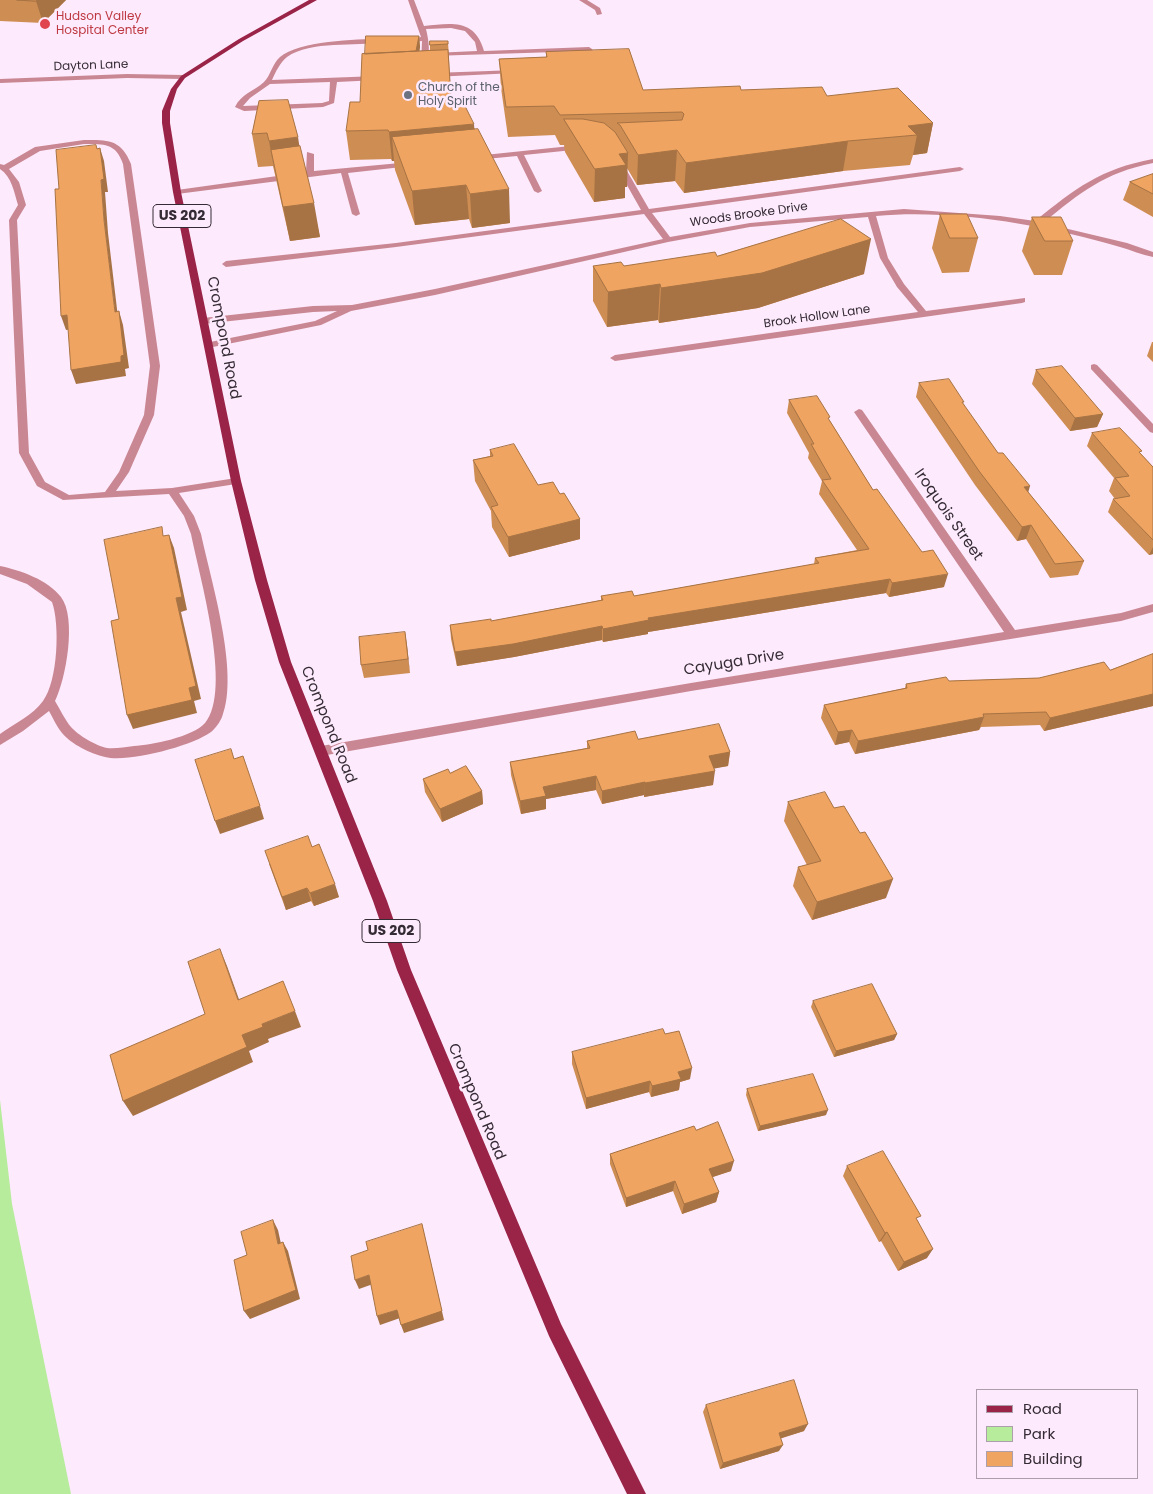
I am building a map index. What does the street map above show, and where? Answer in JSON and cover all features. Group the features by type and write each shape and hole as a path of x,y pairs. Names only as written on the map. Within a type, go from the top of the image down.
{"main road":[{"name":"Crompond Road","path":"314,0 242,40 183,77 174,89 166,111 166,129 177,192 236,481 260,580 285,662 377,892 404,970 551,1321 637,1494"}],"street":[{"path":"411,0 426,38 426,55 420,76"},
{"path":"582,0 598,9 599,14"},
{"path":"422,28 455,26 468,29 480,43 481,53"},
{"path":"397,41 426,38"},
{"path":"334,80 332,102 324,105 244,109 239,107 245,97 268,82 274,67 287,54 304,49 332,45 387,41"},
{"path":"426,55 589,49 593,58 590,67 580,68"},
{"path":"429,75 524,70"},
{"name":"Dayton Lane","path":"0,81 127,76 183,77"},
{"path":"268,82 383,77"},
{"path":"108,495 124,472 149,415 155,366 127,164 123,153 109,142 84,142 38,149 2,167 16,184 22,205 13,220 24,453 41,484 67,498 172,491 236,481"},
{"path":"462,160 581,147 590,148"},
{"path":"310,154 310,174"},
{"path":"520,154 538,191"},
{"path":"614,156 646,211 668,240"},
{"path":"1037,224 1089,181 1112,170 1153,161"},
{"path":"177,192 291,176 422,163"},
{"path":"226,264 396,245 960,168"},
{"path":"344,171 356,214"},
{"name":"Woods Brooke Drive","path":"203,321 313,309 352,308 435,292 668,240 750,225 904,210 1037,224 1124,245 1153,255"},
{"path":"871,213 884,258 900,285 925,315"},
{"name":"Brook Hollow Lane","path":"615,358 1022,300"},
{"name":"Woods Brooke Drive","path":"208,345 318,323 352,308"},
{"path":"1094,367 1153,430"},
{"name":"Iroquois Street","path":"859,412 1012,635"},
{"path":"49,701 66,730 90,747 107,753 147,750 189,738 208,728 216,716 222,688 222,659 196,534 189,516 172,491"},
{"path":"0,570 10,571 33,582 57,600 63,624 59,669 49,701 20,727 0,740"},
{"name":"Cayuga Drive","path":"321,751 690,687 1121,617 1153,608"}],"green space":[{"path":"0,1100 12,1204 71,1494 0,1494"}],"building":[{"path":"366,36 419,36 416,51 365,54"},
{"path":"430,41 448,41 448,44 430,45"},
{"path":"629,49 643,90 740,86 741,90 822,87 827,96 898,88 933,123 908,126 917,135 848,141 686,163 677,150 638,155 617,123 682,120 684,114 682,112 560,115 554,106 506,107 499,59 547,57 546,52"},
{"path":"448,50 451,98 461,98 474,124 389,132 388,130 346,131 350,102 360,102 362,54"},
{"path":"288,100 298,137 269,141 267,133 252,134 259,101"},
{"path":"564,119 583,119 604,123 615,132 628,153 619,154 626,165 595,169"},
{"path":"478,129 509,189 470,194 466,185 412,191 392,137"},
{"path":"96,145 97,149 100,148 104,179 101,180 104,220 115,312 119,311 124,355 121,356 121,362 71,370 67,315 61,316 55,189 59,189 56,150"},
{"path":"300,146 314,203 283,207 271,150"},
{"path":"1153,174 1153,194 1130,182"},
{"path":"940,214 967,214 978,238 950,238"},
{"path":"1032,217 1061,217 1073,241 1045,241"},
{"path":"841,219 871,239 762,273 661,288 660,284 608,292 593,266 621,262 624,266 715,252 717,256"},
{"path":"1062,366 1103,414 1075,418 1036,370"},
{"path":"949,379 964,402 962,402 998,453 1003,453 1030,486 1024,487 1084,561 1055,564 1031,525 1022,527 979,471 919,383"},
{"path":"817,396 830,417 828,418 873,490 877,489 922,552 933,550 948,574 892,583 890,579 648,618 649,620 603,629 602,626 513,644 455,652 450,625 491,619 491,621 603,600 601,596 632,591 634,596 819,563 815,558 869,549 822,480 831,479 789,400"},
{"path":"1120,428 1142,451 1139,452 1153,467 1153,540 1113,499 1130,496 1115,478 1129,476 1092,433"},
{"path":"514,444 538,485 553,482 560,494 564,493 580,519 508,537 491,507 498,505 473,460 493,456 490,450"},
{"path":"162,527 163,536 169,535 182,597 176,598 196,686 189,688 192,700 127,715 111,621 119,619 104,540"},
{"path":"405,632 408,659 361,665 359,637"},
{"path":"1153,654 1153,694 1050,718 1046,712 983,714 984,717 858,741 852,730 838,732 824,705 907,688 906,684 946,677 949,681 1039,678 1104,662 1110,670"},
{"path":"719,724 730,752 709,756 715,771 602,791 596,776 543,787 546,796 520,801 510,762 590,748 587,741 635,731 638,739"},
{"path":"231,749 234,759 243,756 260,806 215,821 195,760"},
{"path":"466,766 482,791 440,809 423,779 448,769 450,773"},
{"path":"825,792 834,808 844,806 860,833 865,832 893,879 817,902 798,867 821,861 788,802"},
{"path":"308,836 312,847 319,844 335,884 310,893 307,888 282,897 265,851"},
{"path":"220,949 238,1000 283,981 295,1011 262,1024 263,1027 242,1035 247,1047 123,1101 110,1055 205,1014 188,962"},
{"path":"872,984 897,1034 836,1051 813,1001"},
{"path":"663,1029 665,1034 679,1031 692,1068 678,1072 681,1079 652,1086 650,1081 586,1098 572,1052"},
{"path":"813,1074 828,1110 760,1126 747,1089"},
{"path":"718,1122 734,1161 709,1169 719,1192 684,1204 675,1181 626,1198 610,1154 694,1126 696,1130"},
{"path":"883,1151 921,1216 916,1218 933,1249 904,1262 887,1232 885,1233 847,1166"},
{"path":"273,1220 278,1244 283,1242 296,1290 244,1311 234,1260 247,1255 241,1232"},
{"path":"422,1224 442,1311 401,1325 397,1310 377,1316 369,1275 355,1280 351,1256 368,1250 366,1242"},
{"path":"794,1380 808,1424 779,1433 783,1445 723,1463 706,1405"}],"place":[{"name":"Hudson Valley Hospital Center","path":"45,24"},
{"name":"Church of the Holy Spirit","path":"408,95"}]}
